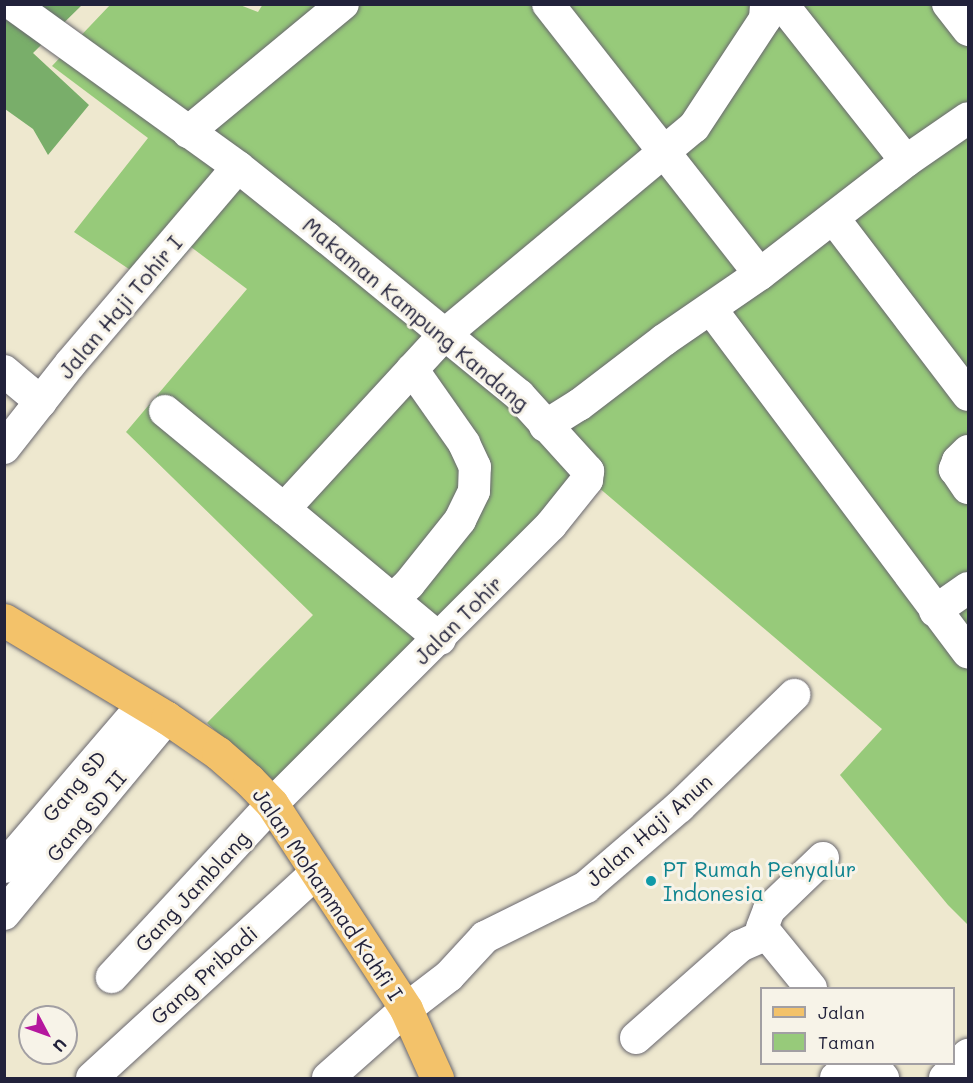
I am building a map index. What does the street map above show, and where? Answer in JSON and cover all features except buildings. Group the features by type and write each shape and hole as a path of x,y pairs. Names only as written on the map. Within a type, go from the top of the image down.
{"main road":[{"name":"Jalan Mohammad Kahfi I","path":"4,620 218,753 272,804 406,1009 433,1077"}],"street":[{"name":"Makaman Kampung Kandang","path":"12,4 238,167 519,395 545,426 760,274 906,161 969,118"},
{"path":"188,132 343,4"},
{"path":"548,4 760,274"},
{"path":"284,509 444,335 665,154 694,127 765,18 766,4"},
{"path":"782,4 906,161"},
{"path":"948,4 969,30"},
{"name":"Jalan Haji Tohir I","path":"4,448 238,167"},
{"path":"834,219 969,395"},
{"path":"711,309 935,611 969,652"},
{"path":"393,599 409,584 460,520 474,491 474,467 464,443 412,369"},
{"path":"4,371 41,402"},
{"path":"165,411 440,639"},
{"name":"Jalan Tohir","path":"272,804 440,639 551,525 587,480 588,471 582,462 545,426"},
{"path":"969,451 958,461 955,469 969,488"},
{"path":"935,611 969,588"},
{"name":"Jalan Haji Anun","path":"328,1078 406,1009 449,976 485,936 586,887 679,807 794,695"},
{"name":"Gang SD","path":"4,867 155,712"},
{"name":"Gang SD II","path":"4,914 155,712"},
{"name":"Gang Jamblang","path":"112,977 272,804"},
{"path":"810,987 762,928 769,910 823,858"},
{"name":"Gang Pribadi","path":"92,1078 316,873"},
{"path":"636,1038 740,946 765,934"},
{"path":"945,1078 969,1055"},
{"path":"836,1078 852,1065"},
{"path":"873,1065 883,1078"}],"green space":[{"path":"263,4 968,5 968,925 948,905 840,775 882,729 591,481 287,796 207,723 313,615 126,432 247,289 191,247 157,288 74,232 148,138 52,66 110,5 240,5 258,12"},
{"path":"5,5 82,5 33,53 89,105 48,155 33,129 5,109"}],"place":[{"name":"PT Rumah Penyalur Indonesia","path":"651,881"}]}
